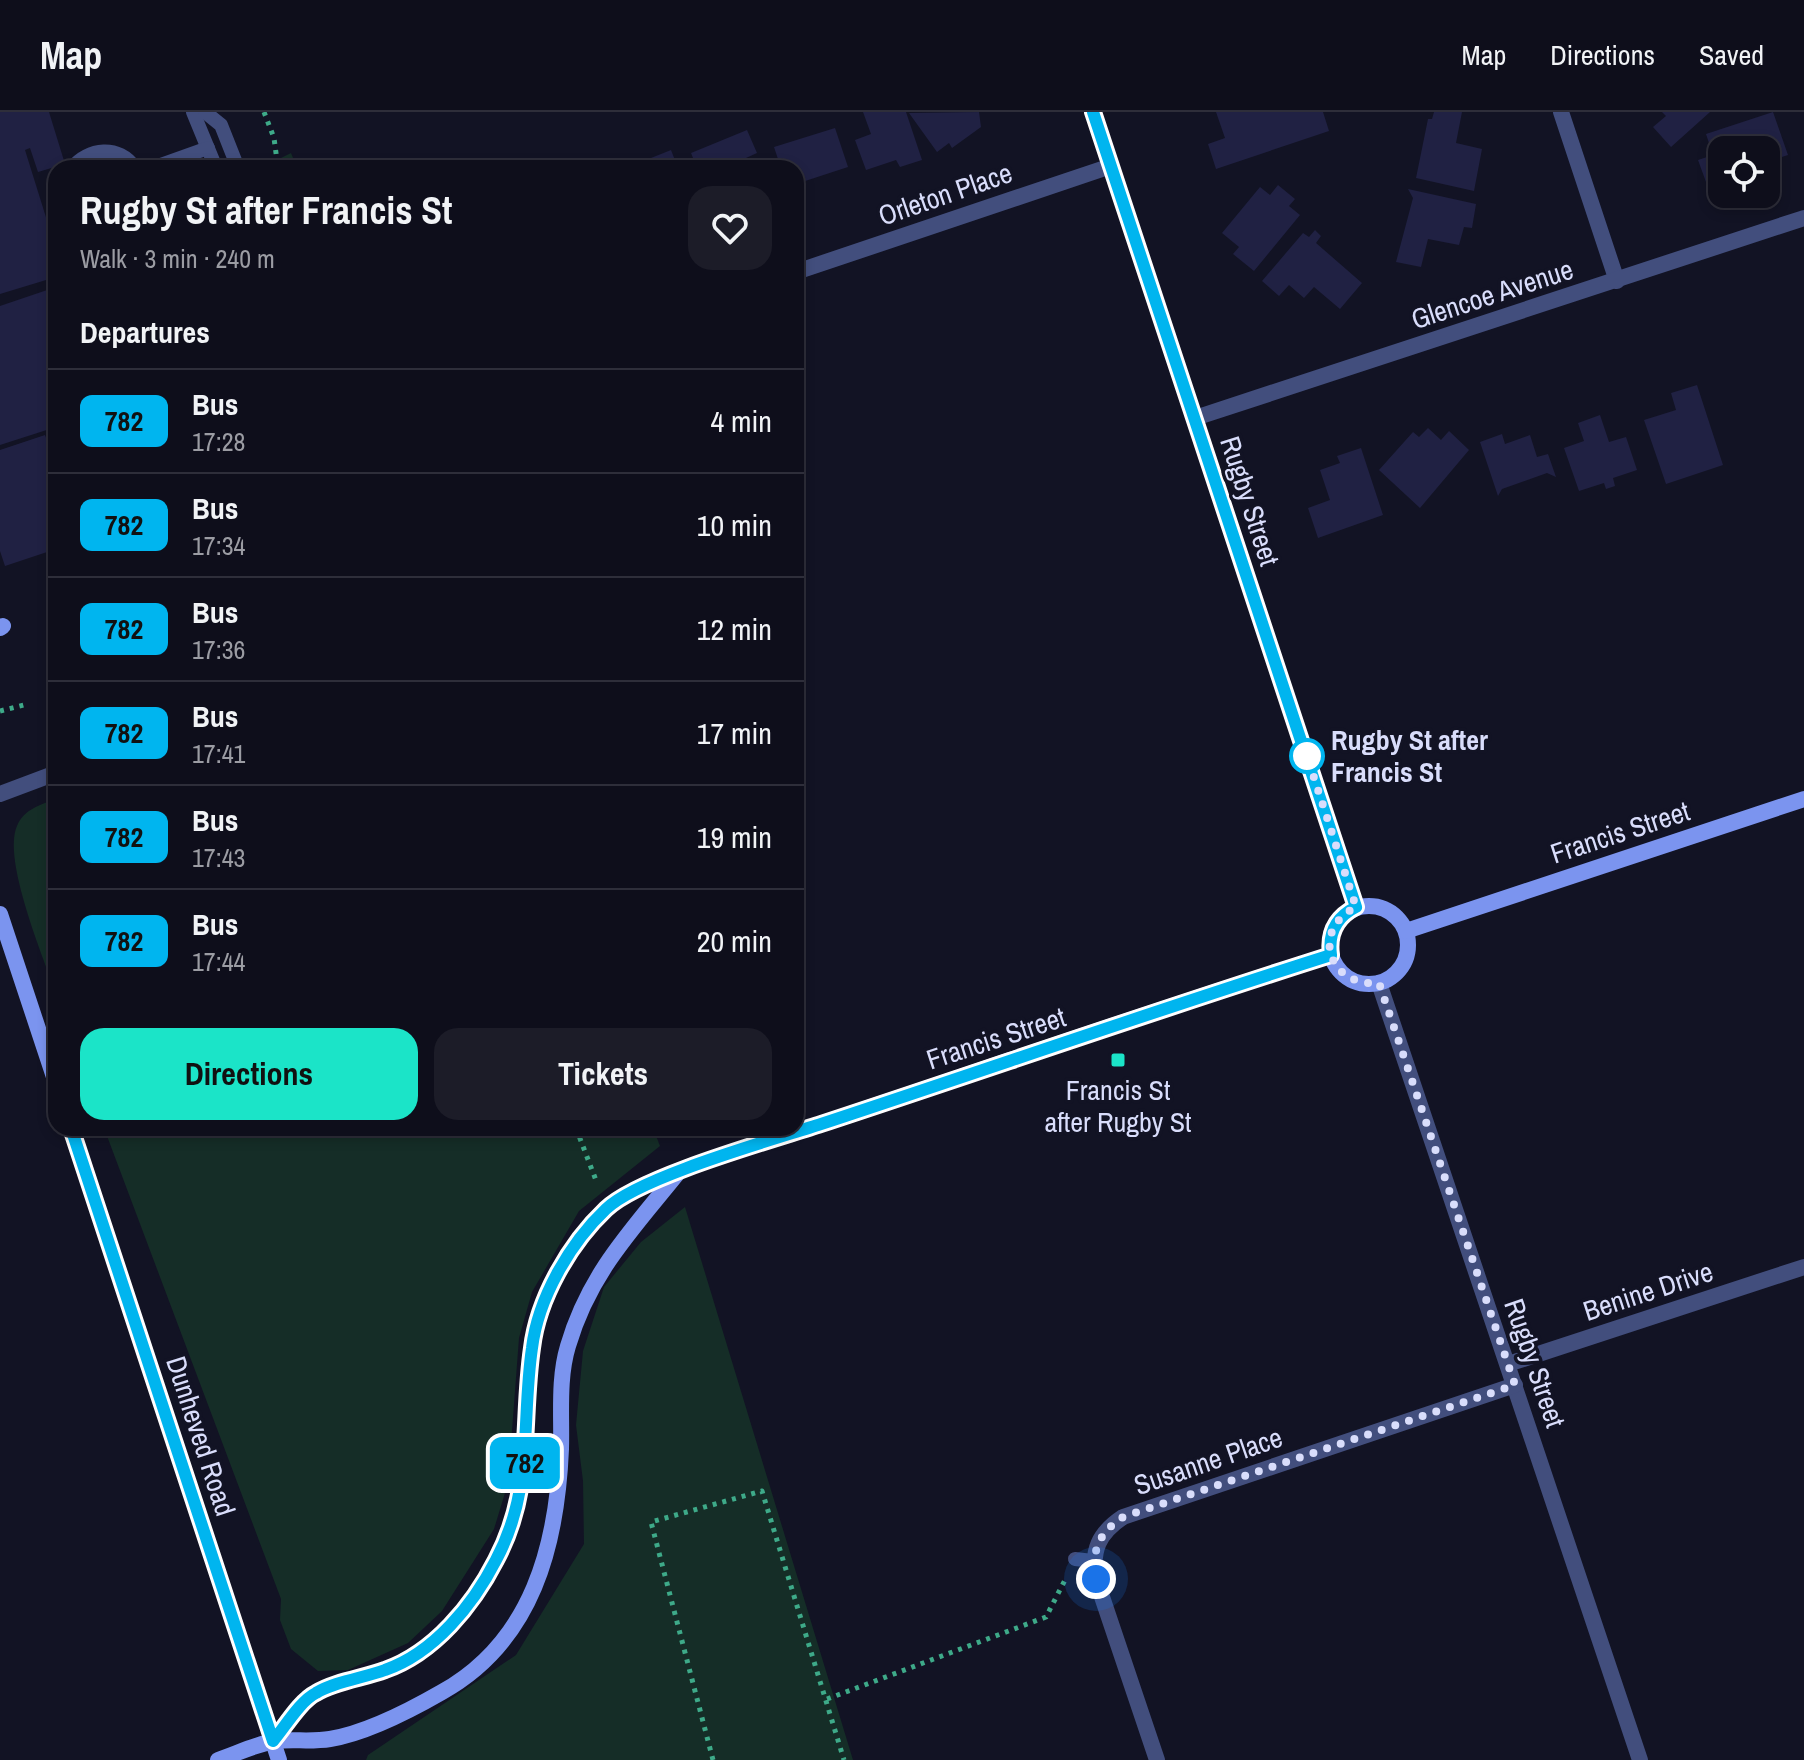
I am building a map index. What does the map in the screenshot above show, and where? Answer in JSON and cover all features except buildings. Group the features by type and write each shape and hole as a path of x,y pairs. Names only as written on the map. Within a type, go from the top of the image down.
{"street":[{"name":"Rugby Street","path":"1093,112 1356,907"},
{"path":"1561,112 1617,281"},
{"name":"Orleton Place","path":"804,269 1111,166"},
{"name":"Glencoe Avenue","path":"1195,418 1804,218"},
{"path":"0,794 48,776"},
{"name":"Francis Street","path":"1406,931 1804,799"},
{"path":"1368,905 1391,912 1406,931 1406,957 1400,969 1379,983 1355,981 1344,975 1331,955 1329,943 1337,921 1356,907 1368,905"},
{"path":"0,914 48,1059"},
{"name":"Francis Street","path":"804,1131 1331,955"},
{"name":"Rugby Street","path":"1379,983 1640,1760"},
{"name":"Dunheved Road","path":"74,1136 279,1760"},
{"name":"Francis Street","path":"273,1741 314,1693 408,1660 449,1626 472,1599 496,1562 516,1515 523,1487 532,1344 552,1287 577,1242 609,1205 628,1193 789,1136"},
{"path":"218,1760 273,1741 340,1736 441,1693 479,1664 516,1622 538,1581 554,1531 566,1351 578,1313 594,1278 616,1247 678,1173"},
{"name":"Benine Drive","path":"1508,1364 1804,1267"},
{"name":"Susanne Place","path":"1084,1560 1104,1532 1123,1517 1515,1385"},
{"path":"1084,1560 1157,1760"}],"lane":[{"path":"193,112 213,160"},
{"path":"205,112 221,125 235,160"},
{"path":"174,160 208,148"},
{"path":"80,160 108,151 126,160"}],"path":[{"path":"264,112 274,138 277,160"},
{"path":"0,711 28,704"},
{"path":"579,1136 597,1183"},
{"path":"713,1760 651,1522 762,1491 844,1760"},
{"path":"827,1699 1046,1617 1084,1560"}],"green space":[{"path":"291,153 294,160 277,160"},
{"path":"48,802 48,971 26,909 15,862 17,826 33,808"},
{"path":"107,1136 656,1136 660,1146 579,1211 532,1292 519,1338 508,1483 494,1529 442,1611 408,1643 348,1670 318,1671 291,1649 280,1620 281,1599"},
{"path":"685,1207 853,1760 366,1760 368,1755 516,1655 584,1544 583,1481 576,1425 583,1351 604,1287 641,1242"}],"bus line":[{"name":"782","path":"804,1130 1331,955 1329,943 1337,921 1356,907 1093,112"},
{"name":"782","path":"74,1136 273,1741 314,1693 389,1669 425,1648 457,1618 496,1562 516,1515 523,1487 532,1344 552,1287 577,1242 595,1220 609,1205 628,1193 786,1136"}],"place":[{"name":"Rugby St after Francis St","path":"1307,756"},
{"name":"Francis St after Rugby St","path":"1118,1060"}],"route":[{"path":"1096,1579 1093,1561 1096,1543 1123,1517 1515,1385 1379,983 1367,984 1344,975 1331,955 1329,943 1337,921 1356,907 1307,756"}]}
